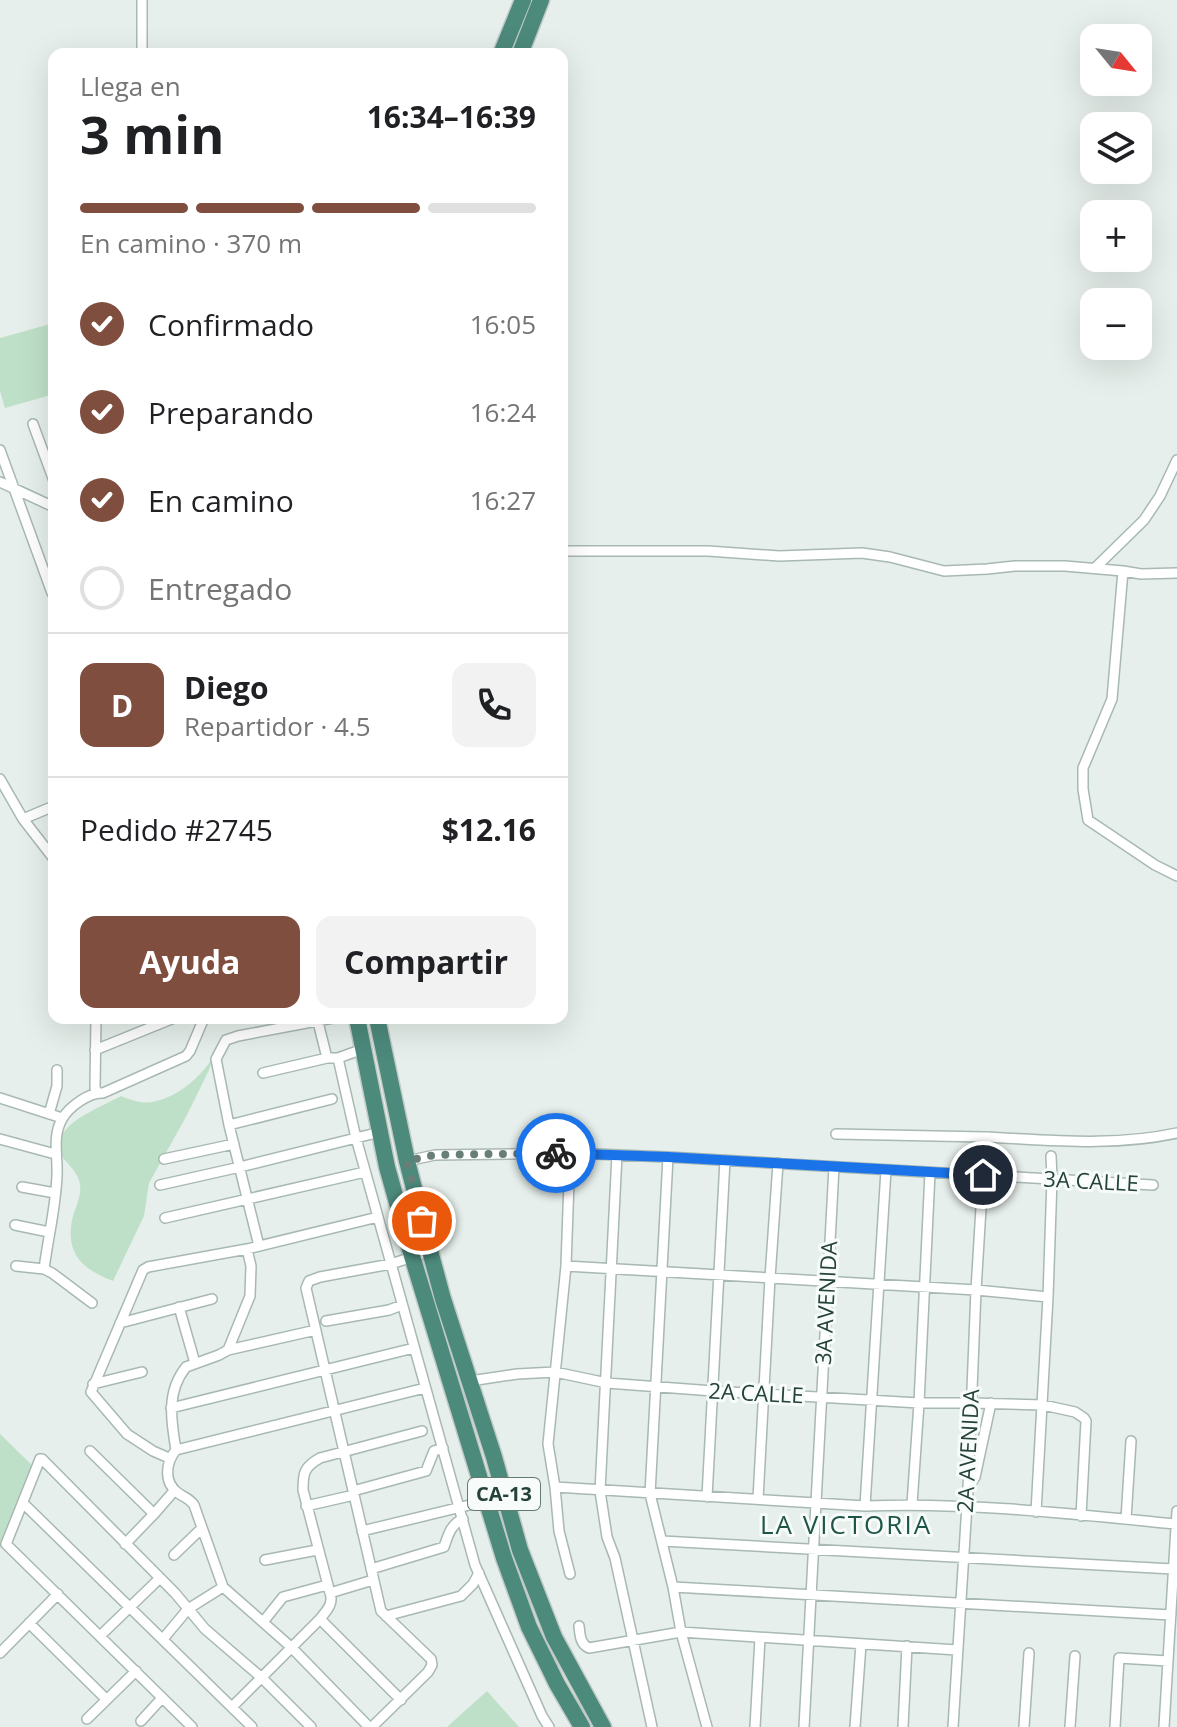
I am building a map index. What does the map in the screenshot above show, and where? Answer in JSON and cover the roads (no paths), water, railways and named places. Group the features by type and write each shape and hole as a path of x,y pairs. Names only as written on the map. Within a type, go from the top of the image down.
{"highway":[{"path":"503,48 523,0"},
{"path":"522,48 541,0"},
{"name":"CA-13","path":"358,1024 387,1167 504,1558 529,1627 582,1727"},
{"name":"CA-13","path":"378,1024 407,1161 430,1251 520,1550 554,1637 603,1727"}],"street":[{"path":"142,0 142,48"},
{"path":"33,424 48,456"},
{"path":"0,450 48,582"},
{"path":"1095,568 1144,520 1160,496 1177,460"},
{"path":"0,482 48,504"},
{"path":"568,551 708,551 779,556 862,553 944,571 1015,566 1095,568 1141,574 1177,573"},
{"path":"1123,571 1112,699 1083,768 1087,816 1092,823 1177,876"},
{"path":"0,779 3,792 48,850"},
{"path":"23,819 48,809"},
{"path":"96,1024 97,1092"},
{"path":"95,1050 159,1024"},
{"path":"44,1269 57,1173 57,1137 62,1118 78,1102 97,1092 103,1093 186,1056 201,1024"},
{"path":"273,1024 274,1029"},
{"path":"259,1246 216,1059 226,1040 296,1024"},
{"path":"318,1024 327,1058"},
{"path":"263,1073 338,1058 363,1049"},
{"path":"338,1058 365,1172 479,1573 549,1727"},
{"path":"49,1114 57,1086 57,1070"},
{"path":"0,1098 62,1118"},
{"path":"229,1125 332,1099"},
{"path":"160,1185 380,1132"},
{"path":"836,1134 987,1137 1078,1143 1147,1139 1177,1133"},
{"name":"2A AVENIDA","path":"953,1727 987,1137"},
{"path":"0,1139 55,1154"},
{"path":"164,1159 234,1144"},
{"path":"570,1153 566,1266 548,1444 559,1531 570,1574"},
{"name":"3A CALLE","path":"407,1161 435,1155 570,1153 1153,1185"},
{"path":"617,1155 600,1491 607,1537 615,1558 652,1727"},
{"path":"1036,1512 1048,1297 1051,1156"},
{"path":"668,1157 650,1494 681,1632 707,1727"},
{"path":"707,1497 725,1160"},
{"path":"758,1499 778,1163"},
{"name":"3A AVENIDA","path":"804,1727 834,1167"},
{"path":"865,1506 886,1170"},
{"path":"165,1218 365,1172"},
{"path":"912,1504 930,1173"},
{"path":"22,1187 55,1193"},
{"path":"378,1217 143,1270 91,1392 127,1434 153,1451 173,1454 425,1388"},
{"path":"15,1225 49,1232"},
{"path":"228,1350 250,1296 251,1266 247,1249"},
{"path":"316,1330 228,1350 186,1367 173,1390 173,1454 167,1473 174,1491 191,1500 223,1587 291,1647 370,1727 401,1700 432,1665 431,1659 381,1611 373,1580 335,1410 325,1371 316,1330 306,1288 309,1281 320,1277 391,1264 430,1251"},
{"path":"16,1266 44,1269 92,1303"},
{"path":"566,1266 1048,1297"},
{"path":"120,1323 212,1299"},
{"path":"326,1321 402,1305"},
{"path":"179,1307 195,1363"},
{"path":"171,1408 414,1348"},
{"path":"93,1384 142,1372"},
{"name":"2A CALLE","path":"470,1381 555,1372 607,1383 919,1403 1043,1405 1075,1412 1086,1421 1081,1516"},
{"path":"968,1489 975,1477 991,1403"},
{"path":"232,1707 320,1619 331,1603 303,1490 303,1474 309,1464 320,1458 422,1431"},
{"path":"1126,1519 1131,1441"},
{"path":"306,1506 426,1471 434,1451 443,1448"},
{"path":"90,1451 154,1514"},
{"path":"192,1727 6,1544 38,1460 42,1459 160,1578 205,1629 262,1678 311,1727"},
{"path":"555,1487 865,1506 912,1504 965,1507 1176,1524"},
{"path":"125,1544 174,1491"},
{"path":"362,1531 461,1513 486,1501"},
{"path":"23,1503 252,1727"},
{"path":"1164,1727 1166,1691 1172,1676 1168,1661 1177,1511"},
{"path":"371,1569 444,1547 461,1513"},
{"path":"174,1555 202,1528"},
{"path":"662,1541 1173,1569"},
{"path":"265,1560 317,1550"},
{"path":"386,1616 461,1596 479,1573"},
{"path":"100,1636 160,1578"},
{"path":"263,1622 283,1597 373,1580"},
{"path":"163,1639 188,1609 223,1587"},
{"path":"673,1587 1171,1615"},
{"path":"0,1653 58,1594"},
{"path":"320,1619 401,1700"},
{"path":"29,1623 106,1699"},
{"path":"579,1626 580,1639 589,1648 681,1632 957,1650"},
{"path":"755,1727 760,1638"},
{"path":"855,1727 861,1644"},
{"path":"903,1727 907,1646"},
{"path":"1024,1727 1029,1653"},
{"path":"1070,1727 1075,1656"},
{"path":"1115,1727 1119,1658 1168,1661"},
{"path":"87,1719 136,1671"},
{"path":"1166,1691 1177,1691"},
{"path":"141,1721 162,1698"}],"district":[{"name":"LA VICTORIA","path":"846,1525"}]}
